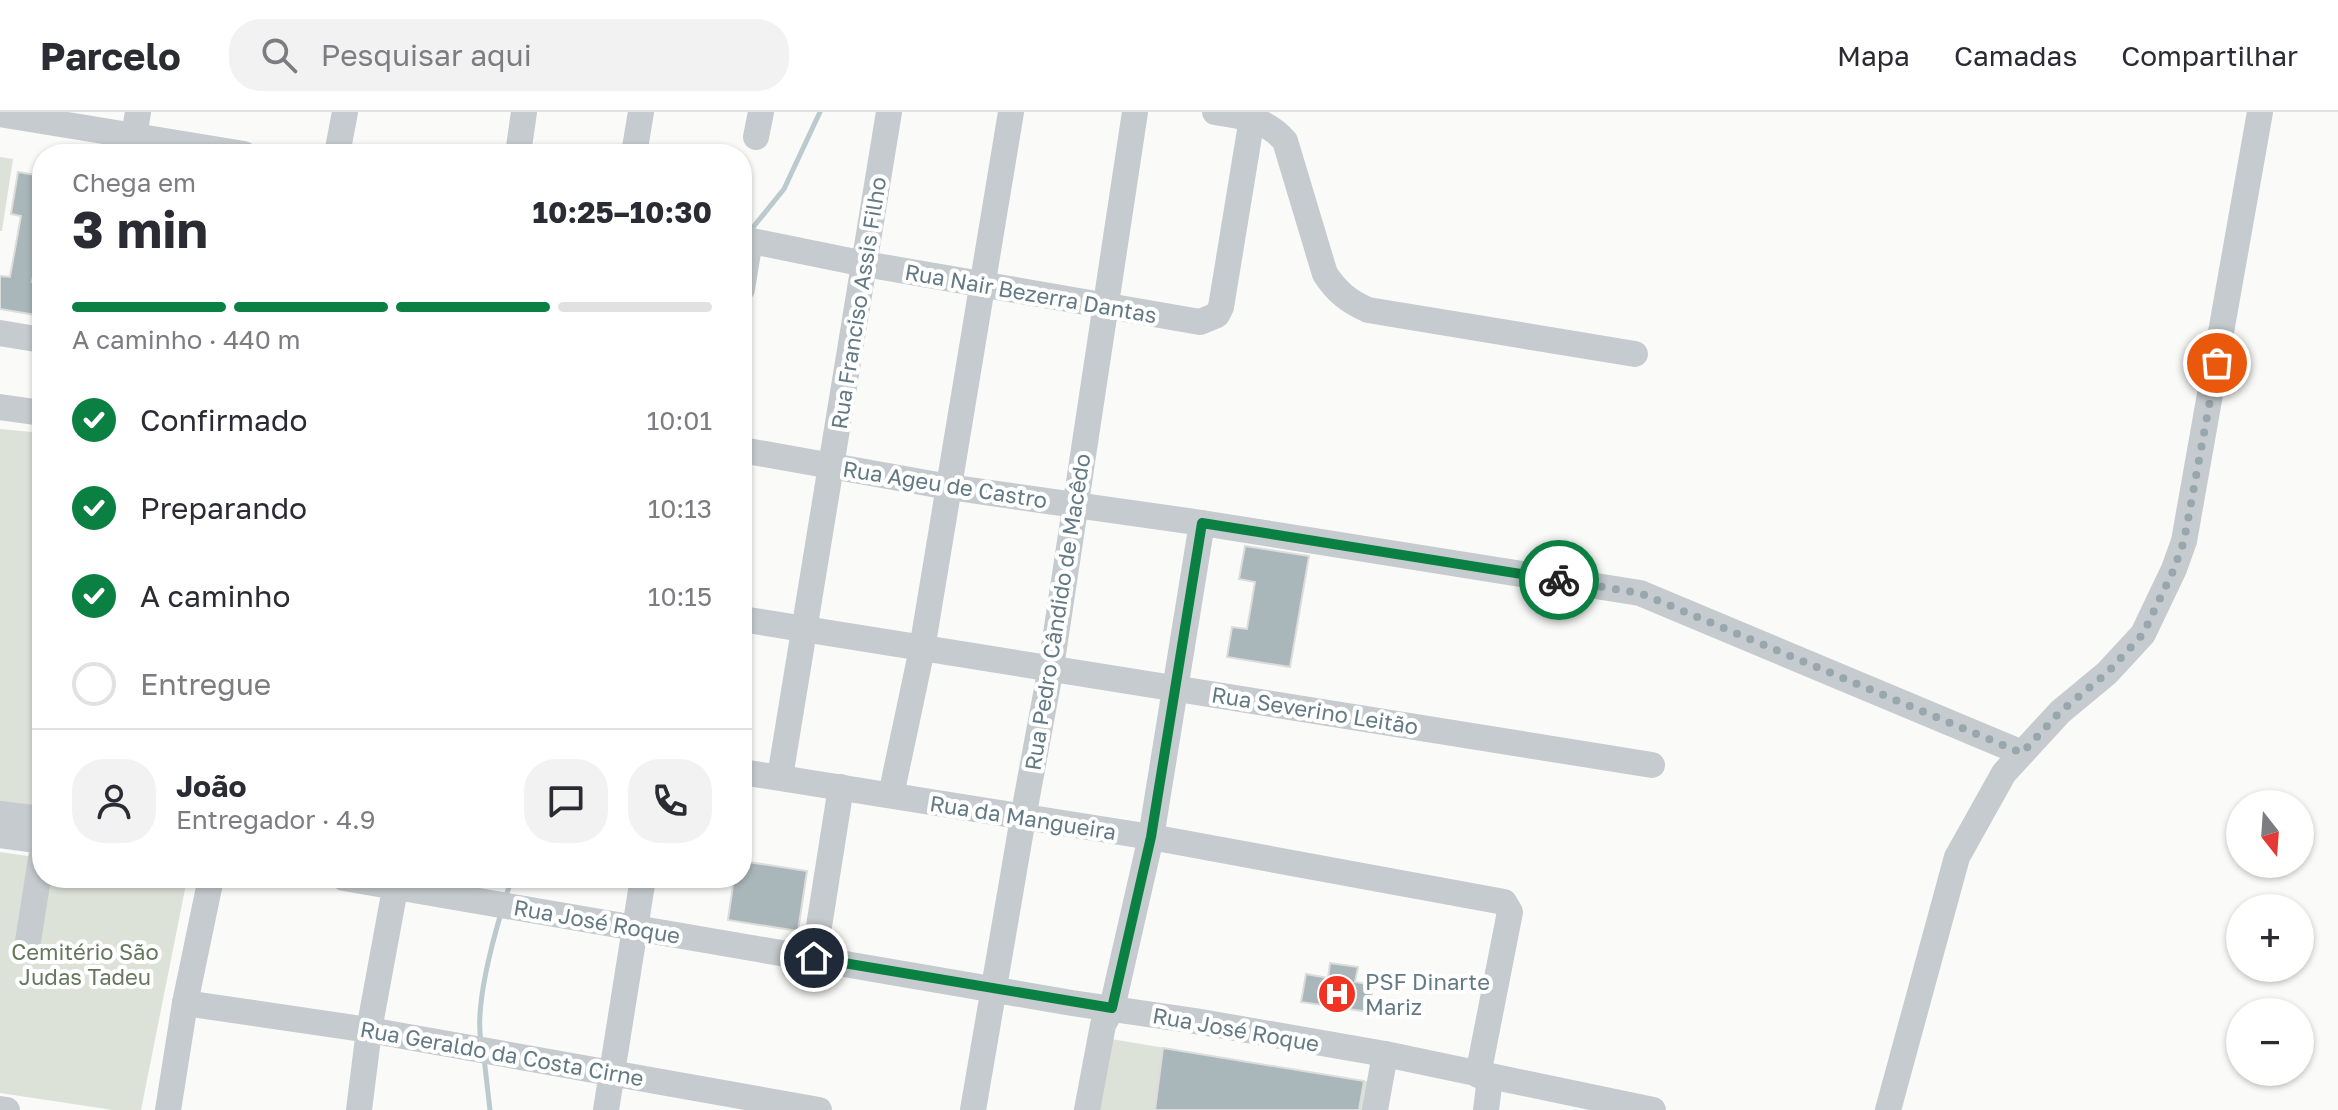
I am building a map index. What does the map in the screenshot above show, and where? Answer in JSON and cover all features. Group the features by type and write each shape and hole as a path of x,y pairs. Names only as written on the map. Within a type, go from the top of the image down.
{"street":[{"path":"339,144 345,112"},
{"path":"519,144 524,112"},
{"path":"636,144 641,112"},
{"name":"Rua Franciso Assis Filho","path":"780,777 889,112"},
{"path":"891,795 922,649 1011,112"},
{"name":"Rua Pedro Cândido de Macêdo","path":"973,1110 1051,667 1135,112"},
{"path":"1215,112 1253,115 1285,141 1325,274 1336,291 1350,302 1368,310 1635,354"},
{"path":"1888,1110 1957,857 2004,773 2060,712 2107,673 2143,634 2174,569 2184,541 2260,112"},
{"path":"0,114 189,144"},
{"name":"Rua Nair Bezerra Dantas","path":"752,241 865,264 1106,304 1189,322 1208,320 1217,315 1221,307 1253,115"},
{"path":"0,333 32,338"},
{"path":"0,407 32,412"},
{"name":"Rua Ageu de Castro","path":"752,452 949,487 1202,523 1640,593 2022,753"},
{"path":"1087,1110 1103,1025 1112,1008 1151,837 1202,523"},
{"name":"Rua Severino Leitão","path":"752,620 1652,765"},
{"name":"Rua da Mangueira","path":"752,773 1151,837 1504,902 1510,912 1484,1077"},
{"path":"814,958 841,787"},
{"path":"0,814 32,818"},
{"path":"0,835 32,840"},
{"path":"28,941 36,888"},
{"path":"168,1110 185,1003 209,888"},
{"path":"359,1110 369,1030 395,888"},
{"name":"Rua José Roque","path":"423,888 994,990 1385,1054 1653,1110"},
{"path":"606,1110 641,888"},
{"name":"Rua Geraldo da Costa Cirne","path":"185,1003 612,1071 819,1110"},
{"path":"1375,1110 1385,1054"},
{"path":"1484,1077 1486,1110"},
{"path":"0,1109 7,1110"}],"green space":[{"path":"0,157 13,159 2,231 0,231"},
{"path":"0,429 32,432 32,808 0,804"},
{"name":"Cemitério São Judas Tadeu","path":"0,852 32,857 32,888 185,888 141,1110 113,1110 0,1093"},
{"path":"1111,1039 1371,1082 1365,1110 1098,1110"}],"building":[{"path":"18,172 32,174 32,314 0,309 0,276 10,277 21,216 11,214"},
{"path":"1245,546 1309,556 1290,667 1227,657 1232,627 1247,629 1255,582 1239,579"},
{"path":"752,863 807,871 798,931 728,920 733,888 752,888"},
{"path":"1330,963 1358,967 1355,982 1373,985 1369,1012 1301,1002 1306,974 1328,978"},
{"path":"1163,1048 1364,1081 1359,1110 1155,1110"}],"waterway":[{"path":"752,229 784,189 820,112"},
{"path":"506,896 509,888"},
{"path":"481,1041 482,995 501,913"},
{"path":"484,1058 490,1110"}],"way so far":[{"path":"1559,580 1640,593 2022,753 2060,712 2107,673 2143,634 2184,541 2217,363"}],"place":[{"name":"PSF Dinarte Mariz","path":"1337,994"}],"route":[{"path":"814,958 1112,1008 1151,837 1202,523 1559,580"}]}
